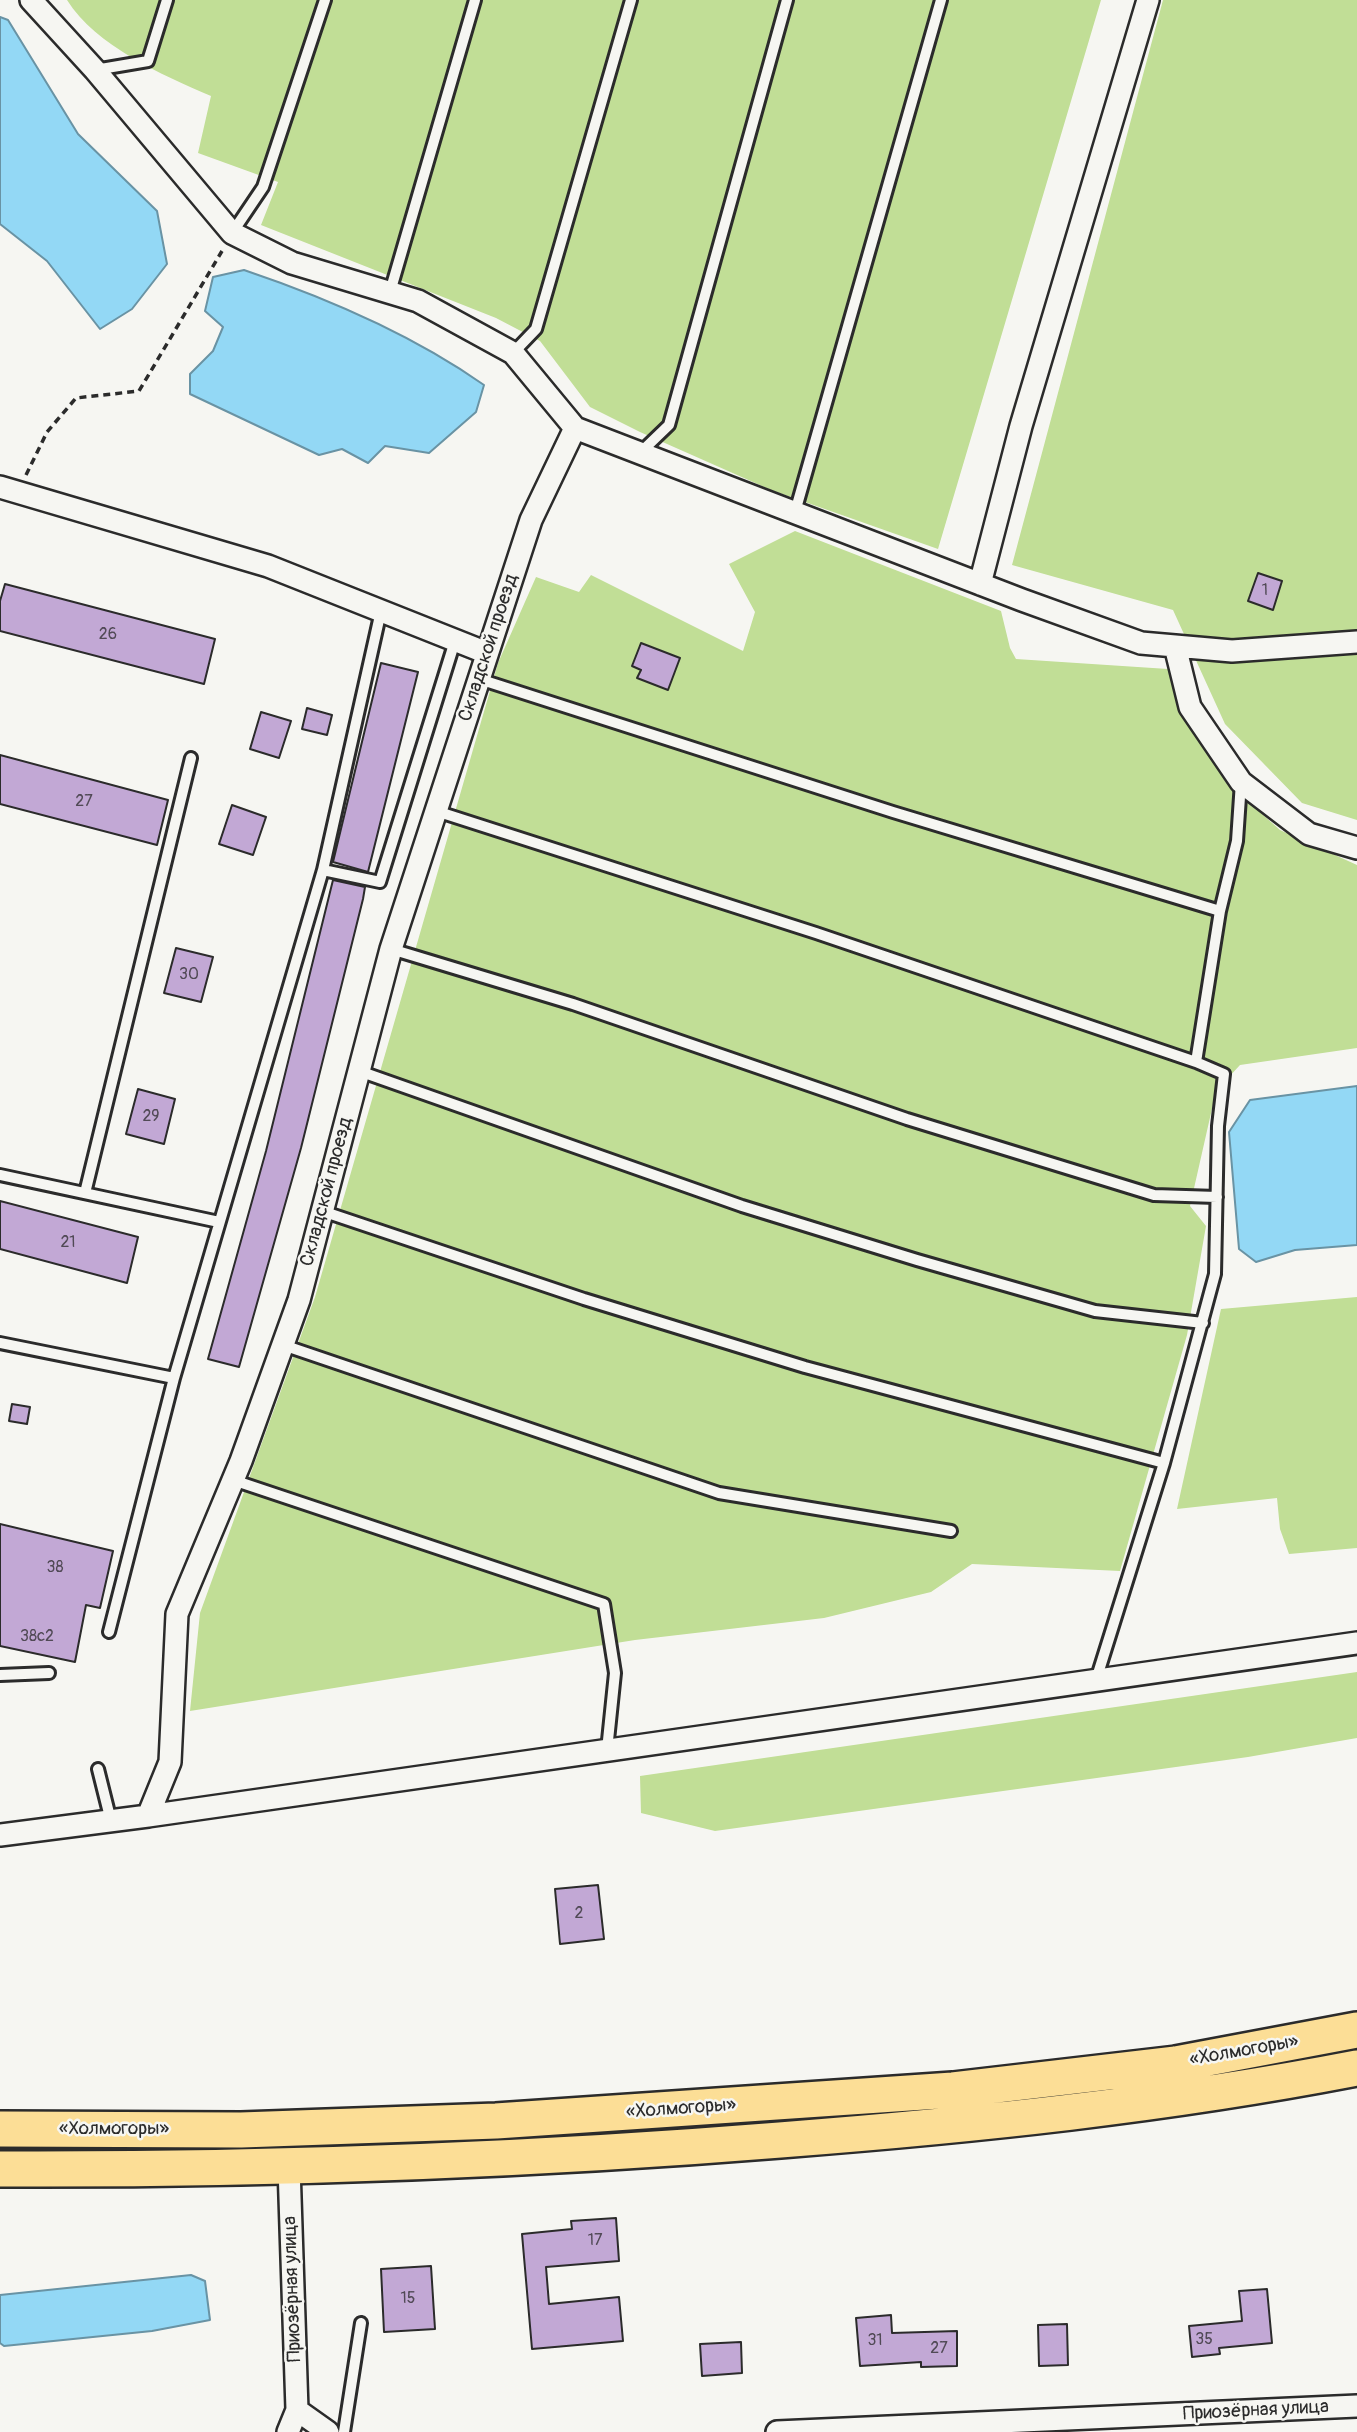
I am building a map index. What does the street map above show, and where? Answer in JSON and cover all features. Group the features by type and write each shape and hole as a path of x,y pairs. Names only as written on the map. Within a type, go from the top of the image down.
{"highway":[{"name":"«Холмогоры»","path":"0,2129 242,2130 496,2121 939,2091 1176,2064 1357,2030"},
{"name":"«Холмогоры»","path":"0,2169 289,2167 597,2155 951,2126 1110,2109 1357,2068"}],"street":[{"path":"31,0 95,70 232,233 292,263 418,301 513,353 575,428 1141,643 1232,651 1357,642"},
{"path":"980,584 1021,426 1148,0"},
{"name":"Складской проезд","path":"148,1816 170,1762 177,1614 233,1479 299,1300 391,949 531,520 575,428"},
{"path":"9,490 268,566 487,653"},
{"path":"1175,646 1191,707 1241,782 1309,834 1357,848"},
{"path":"0,1835 1357,1643"},
{"name":"Приозёрная улица","path":"288,2432 297,2410 289,2167"},
{"name":"Приозёрная улица","path":"777,2432 1357,2406"},
{"path":"297,2410 328,2432"}],"lane":[{"path":"95,70 148,61 167,0"},
{"path":"232,233 263,187 325,0"},
{"path":"390,292 475,0"},
{"path":"513,353 536,329 631,0"},
{"path":"642,452 669,425 787,0"},
{"path":"795,512 941,0"},
{"path":"109,1632 174,1378 323,870 381,611"},
{"path":"323,870 380,883 455,641"},
{"path":"479,679 893,812 1220,911"},
{"path":"85,1193 191,758"},
{"path":"1196,1062 1220,911 1237,841 1241,782"},
{"path":"436,811 816,933 1196,1062 1224,1074 1218,1126 1215,1274 1164,1463 1096,1680"},
{"path":"391,949 573,1004 907,1119 1154,1195 1217,1198"},
{"path":"359,1071 742,1206 917,1260 1095,1311 1203,1323"},
{"path":"0,1175 219,1222"},
{"path":"322,1211 584,1299 805,1367 1164,1463"},
{"path":"0,1343 174,1378"},
{"path":"283,1345 719,1493 951,1531"},
{"path":"233,1479 604,1604 615,1673 607,1750"},
{"path":"0,1675 49,1673"},
{"path":"98,1769 111,1821"},
{"path":"344,2432 361,2323"}],"path":[{"path":"9,490 47,432 76,398 139,391 232,233"}],"green space":[{"path":"67,0 1101,0 938,549 771,490 640,432 590,407 540,341 496,318 261,225 278,182 198,153 211,96 152,69 112,45 80,16"},
{"path":"1163,0 1357,0 1357,820 1302,803 1225,724 1173,610 1012,565"},
{"path":"795,531 1001,611 1010,648 1016,659 1168,669 1225,781 1280,830 1357,865 1357,1048 1240,1065 1216,1091 1190,1206 1206,1226 1187,1335 1120,1571 972,1564 931,1592 824,1618 635,1640 190,1711 200,1613 315,1297 498,663 536,577 579,592 591,575 743,651 755,612 729,564"},
{"path":"1357,1297 1357,1548 1289,1554 1280,1529 1277,1498 1177,1509 1221,1309"},
{"path":"1357,1672 1357,1738 1248,1757 715,1831 641,1813 640,1776"}],"water":[{"path":"0,17 8,20 78,134 157,211 167,264 132,309 100,329 47,261 0,224"},
{"path":"244,270 368,319 457,367 484,385 476,412 429,453 385,446 368,463 342,449 319,455 190,394 190,374 213,351 223,327 205,311 213,277"},
{"path":"1357,1086 1357,1245 1295,1250 1256,1262 1239,1249 1229,1132 1250,1100"},
{"path":"191,2275 205,2281 210,2320 152,2331 4,2346 0,2343 0,2295"}],"building":[{"path":"1258,573 1282,581 1273,610 1248,601"},
{"path":"5,584 215,639 204,684 0,631 0,601"},
{"path":"641,643 680,658 668,690 637,678 641,670 632,666"},
{"path":"381,663 418,672 368,872 333,862"},
{"path":"307,708 332,715 327,735 302,729"},
{"path":"261,712 291,721 279,758 250,749"},
{"path":"0,755 168,800 157,845 0,804"},
{"path":"232,805 266,817 253,855 219,844"},
{"path":"333,880 365,887 363,899 301,1148 239,1367 208,1359 266,1151"},
{"path":"176,948 213,957 201,1002 164,993"},
{"path":"138,1089 175,1099 164,1144 126,1134"},
{"path":"0,1201 138,1237 127,1283 0,1249"},
{"path":"12,1404 30,1407 27,1424 9,1421"},
{"path":"0,1524 113,1551 100,1608 86,1605 75,1662 0,1646"},
{"path":"598,1885 604,1939 560,1944 555,1889"},
{"path":"616,2218 619,2261 546,2267 549,2304 619,2297 623,2341 532,2349 522,2234 572,2229 571,2221"},
{"path":"431,2266 435,2329 384,2332 381,2269"},
{"path":"1267,2289 1272,2343 1219,2348 1220,2354 1192,2357 1189,2326 1242,2321 1239,2291"},
{"path":"891,2315 892,2333 957,2331 957,2366 921,2367 921,2362 860,2366 856,2318"},
{"path":"1067,2324 1068,2365 1039,2366 1038,2325"},
{"path":"741,2342 742,2373 702,2376 700,2344"}]}
